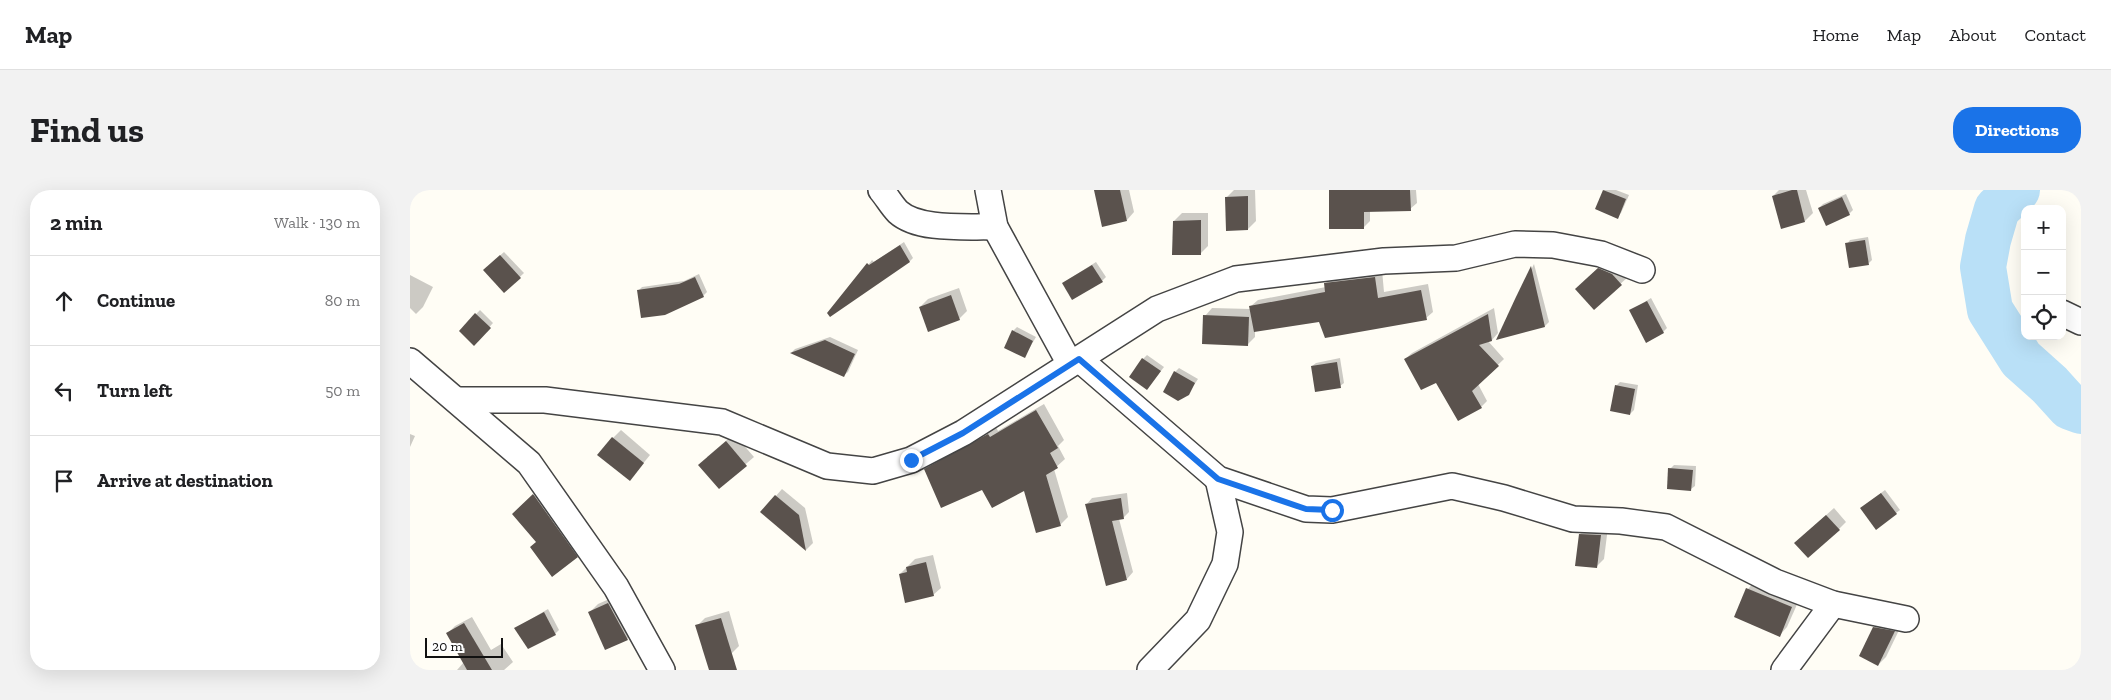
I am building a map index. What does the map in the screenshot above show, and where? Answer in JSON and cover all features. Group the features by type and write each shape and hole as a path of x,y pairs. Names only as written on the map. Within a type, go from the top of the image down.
{"street":[{"path":"881,190 898,212 916,222 937,225 994,227"},
{"path":"988,190 994,227 1075,362 1218,479 1306,509 1332,510 1452,486 1504,498 1573,520 1621,521 1666,527 1775,582 1833,604 1906,619"},
{"path":"457,400 546,400 722,422 827,466 873,471 911,460 963,433 1157,309 1236,279 1384,261 1456,258 1515,244 1553,245 1601,254 1642,270"},
{"path":"2066,316 2081,322"},
{"path":"410,361 529,464 616,587 662,670"},
{"path":"1150,670 1198,620 1225,564 1230,532 1218,479"},
{"path":"1784,670 1833,604"}],"building":[{"path":"1094,190 1120,190 1127,221 1102,227"},
{"path":"1329,190 1410,190 1411,211 1364,212 1364,229 1329,229"},
{"path":"1603,190 1626,199 1618,219 1595,209"},
{"path":"1797,190 1805,222 1781,229 1772,196"},
{"path":"1248,196 1248,230 1226,231 1225,197"},
{"path":"1842,197 1850,215 1826,226 1818,208"},
{"path":"1201,220 1201,255 1172,255 1173,221"},
{"path":"1865,240 1869,265 1849,268 1845,243"},
{"path":"900,245 910,262 830,317 827,313 867,263 869,265"},
{"path":"500,255 521,278 504,293 483,270"},
{"path":"1092,265 1103,282 1072,300 1062,283"},
{"path":"1531,266 1545,327 1496,340 1515,299"},
{"path":"1598,268 1612,274 1622,285 1594,310 1575,289"},
{"path":"695,277 704,297 665,315 641,318 637,290 679,284"},
{"path":"1375,277 1378,298 1421,290 1427,320 1325,338 1319,322 1254,332 1249,306 1325,292 1324,283"},
{"path":"951,295 960,320 928,332 919,307"},
{"path":"1647,301 1664,333 1646,343 1629,310"},
{"path":"475,313 491,328 474,346 459,331"},
{"path":"1488,314 1492,341 1479,345 1499,366 1472,391 1482,408 1458,421 1436,383 1421,390 1404,359"},
{"path":"1203,315 1249,317 1248,346 1202,344"},
{"path":"1012,330 1033,341 1025,358 1004,348"},
{"path":"825,340 855,354 844,377 790,353"},
{"path":"1142,358 1161,371 1147,390 1129,377"},
{"path":"1337,362 1341,388 1315,392 1311,366"},
{"path":"1174,371 1195,383 1189,395 1178,401 1163,392"},
{"path":"1615,385 1635,389 1630,415 1610,411"},
{"path":"1036,410 1058,448 1050,453 1058,468 1046,475 1061,526 1036,533 1024,491 992,508 982,490 941,508 924,469 988,434 990,437"},
{"path":"612,437 644,463 630,481 597,455"},
{"path":"726,441 747,466 719,489 698,465"},
{"path":"1668,468 1693,470 1691,491 1667,489"},
{"path":"1881,493 1897,514 1876,530 1860,508"},
{"path":"533,494 578,557 552,577 530,547 536,542 512,514"},
{"path":"775,495 799,515 806,551 760,512"},
{"path":"1121,498 1124,519 1112,521 1127,580 1106,586 1085,504"},
{"path":"1826,515 1840,530 1808,558 1794,543"},
{"path":"1579,534 1601,535 1597,568 1575,566"},
{"path":"926,562 934,596 905,603 899,574 907,572 906,567"},
{"path":"1746,588 1792,607 1780,637 1734,617"},
{"path":"608,603 628,640 605,650 588,612"},
{"path":"544,612 556,635 528,649 514,628"},
{"path":"721,618 737,670 709,670 695,625"},
{"path":"464,623 492,670 467,670 446,633"},
{"path":"1873,627 1895,631 1878,666 1859,656"}],"waterway":[{"path":"2017,190 1997,209 1988,240 1983,267 1990,310 2021,359 2050,385 2070,407 2081,411"}],"route":[{"path":"911,460 963,433 1079,359 1218,479 1306,509 1332,510"}]}
